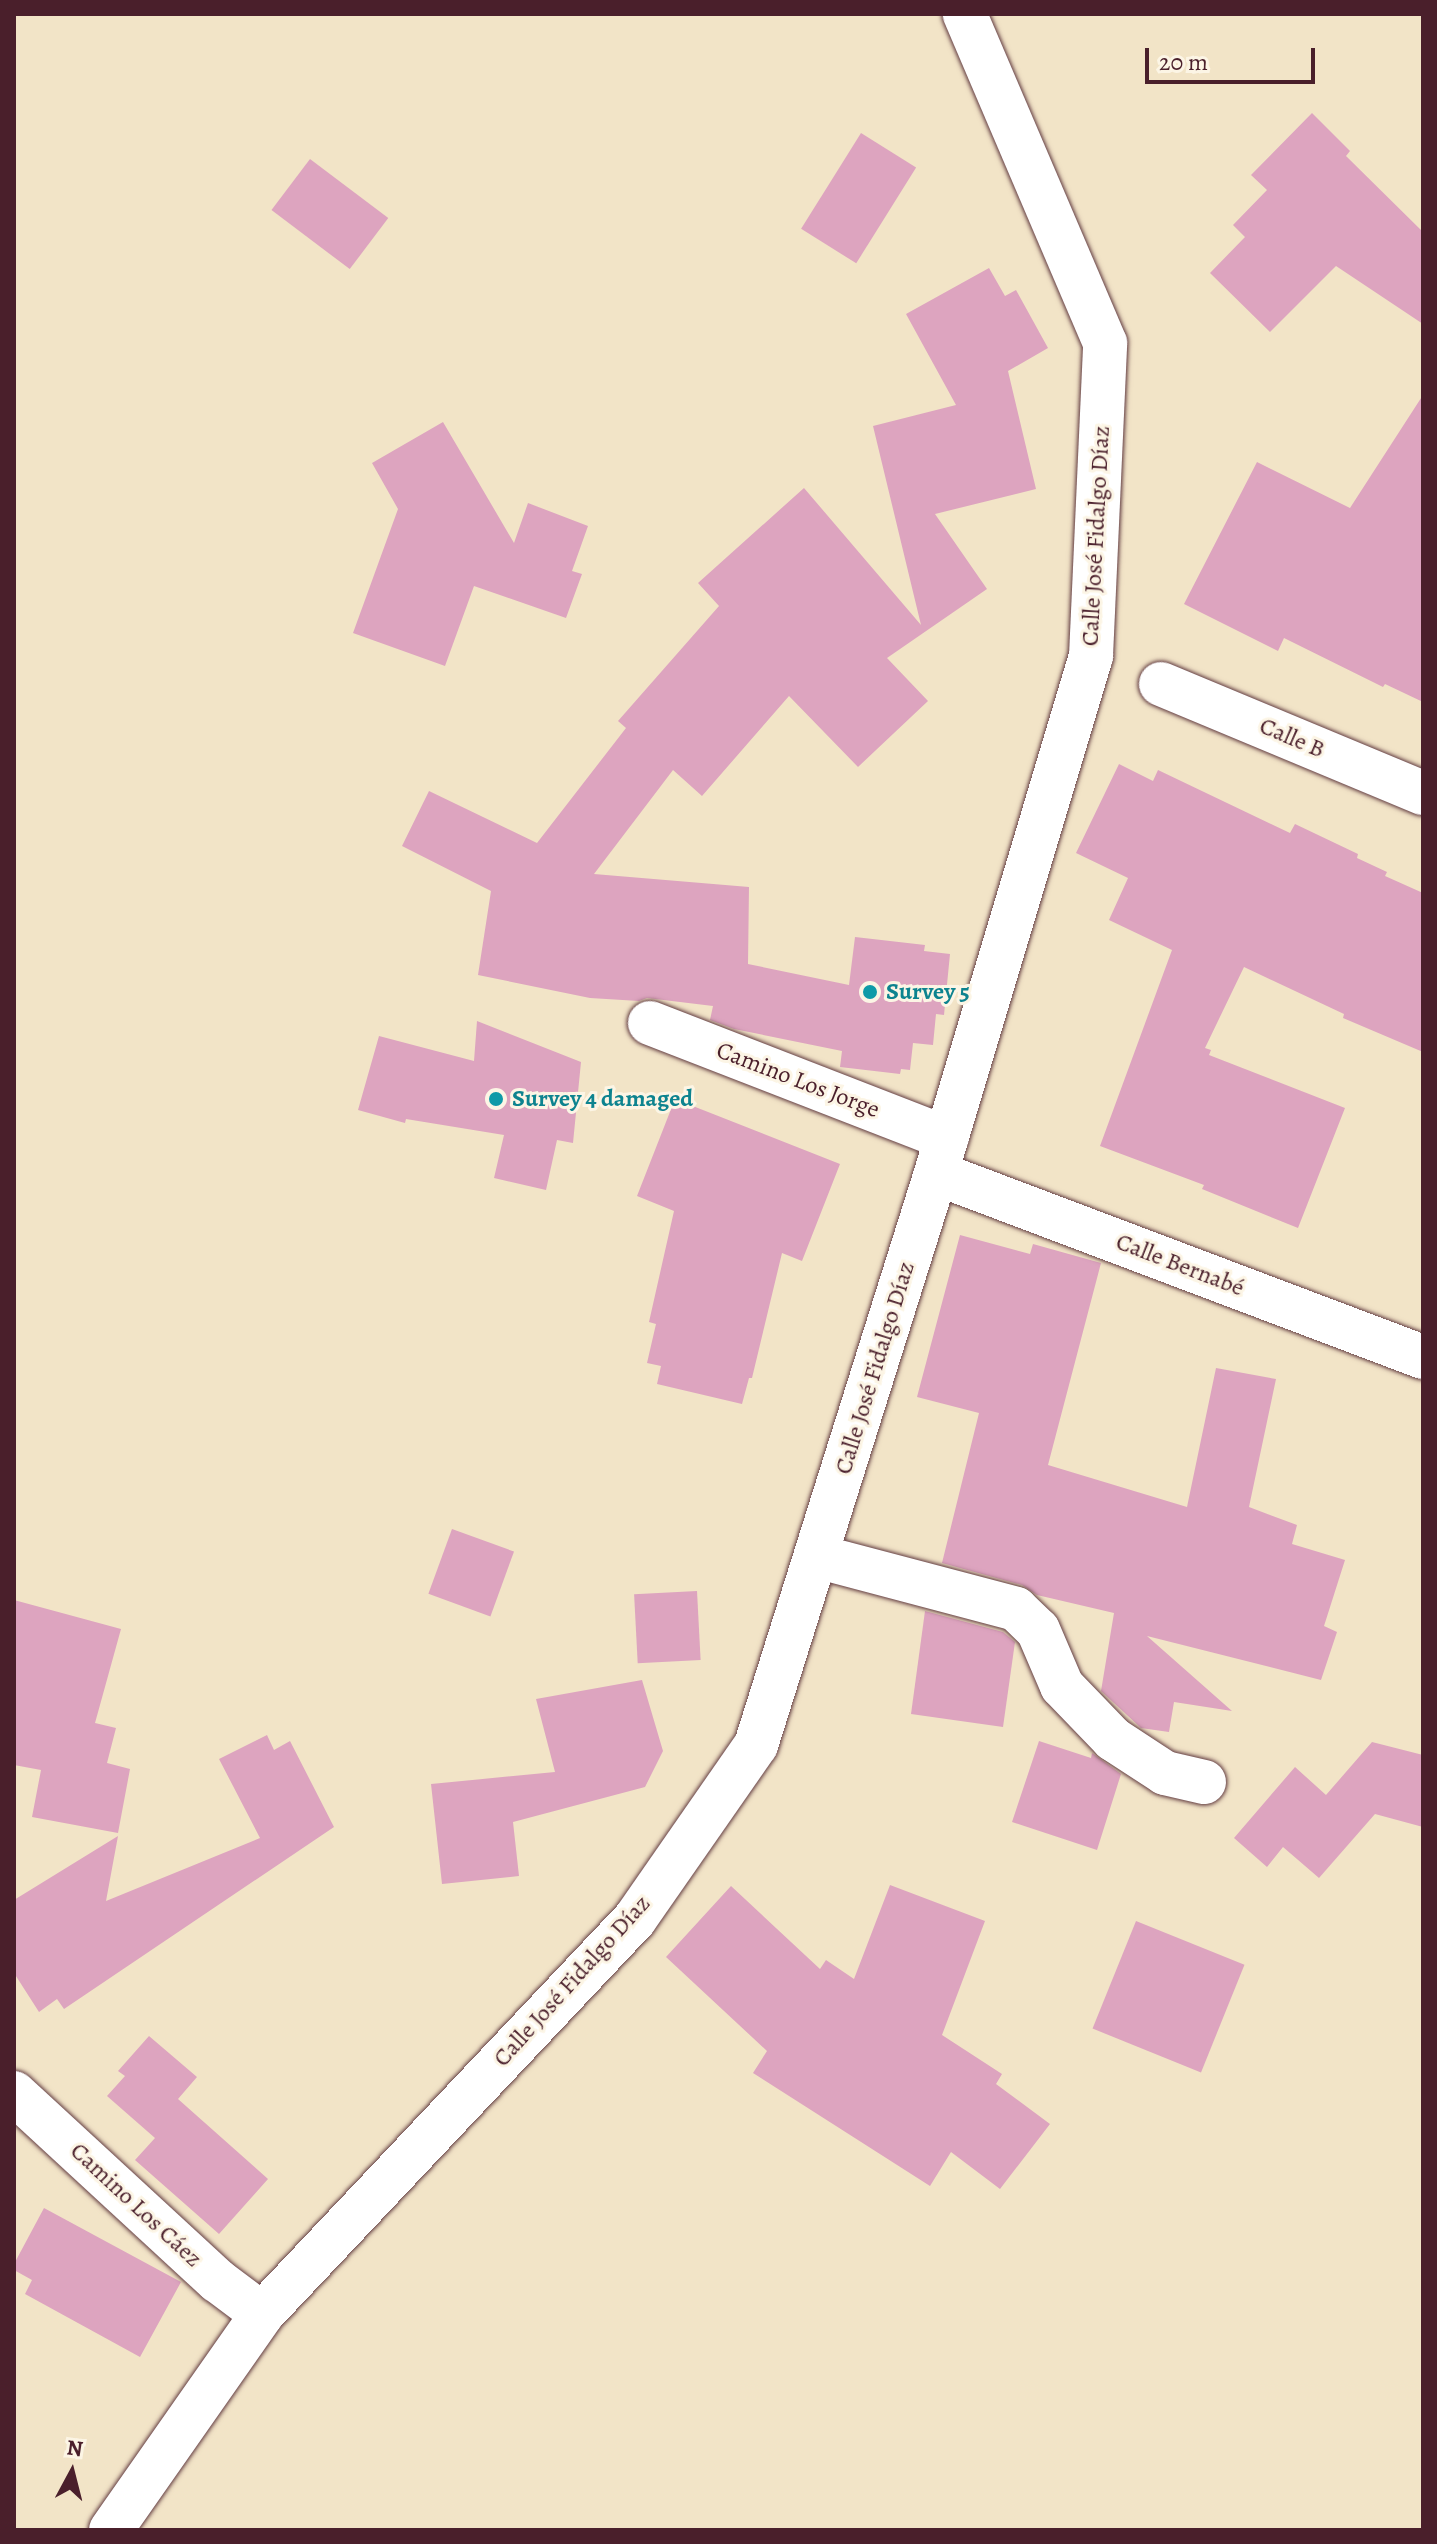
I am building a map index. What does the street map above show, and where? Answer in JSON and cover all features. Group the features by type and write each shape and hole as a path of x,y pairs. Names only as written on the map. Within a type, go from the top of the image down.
{"street":[{"name":"Calle José Fidalgo Díaz","path":"111,2530 262,2314 635,1919 756,1745 942,1156 1091,656 1105,343 965,14"},
{"name":"Calle B","path":"1161,684 1423,793"},
{"name":"Camino Los Jorge","path":"650,1023 942,1156"},
{"name":"Calle Bernabé","path":"942,1156 1423,1357"},
{"path":"816,1556 1016,1609 1038,1630 1062,1686 1113,1739 1165,1773 1204,1782"},
{"name":"Camino Los Cáez","path":"14,2093 218,2281 262,2314"}],"building":[{"path":"1312,113 1350,151 1346,156 1423,232 1423,324 1336,266 1270,332 1210,273 1245,237 1233,225 1267,190 1251,175"},
{"path":"861,133 916,167 856,263 801,229"},
{"path":"310,159 388,218 350,269 271,210"},
{"path":"989,268 1005,296 1016,290 1048,348 1008,371 1036,489 935,514 987,589 887,658 928,701 858,767 789,696 702,796 673,770 594,874 749,887 748,964 849,985 855,937 925,945 924,951 950,954 944,1015 936,1014 933,1045 913,1043 910,1070 901,1069 900,1074 840,1067 842,1051 734,1029 710,1020 713,1006 647,998 639,1001 590,998 478,975 491,891 402,846 429,791 537,843 626,728 618,721 719,606 698,583 804,488 921,625 873,426 956,405 906,314"},
{"path":"1423,395 1423,702 1385,684 1383,687 1284,638 1278,651 1184,604 1257,462 1350,508"},
{"path":"443,422 514,543 528,503 588,526 572,571 582,574 566,618 474,586 445,666 353,633 398,509 372,463"},
{"path":"1119,764 1153,781 1158,770 1290,833 1295,824 1358,854 1357,858 1387,872 1385,876 1423,893 1423,1052 1343,1018 1344,1014 1244,967 1205,1048 1211,1050 1209,1055 1345,1108 1298,1228 1202,1189 1204,1185 1100,1146 1172,950 1109,920 1128,878 1076,853"},
{"path":"477,1021 581,1062 573,1143 557,1140 546,1190 494,1178 504,1135 406,1119 405,1123 358,1110 379,1036 474,1061"},
{"path":"675,1099 840,1164 802,1261 782,1253 752,1378 749,1378 742,1404 657,1384 661,1366 647,1363 656,1324 649,1322 674,1211 637,1196"},
{"path":"960,1235 1030,1254 1033,1244 1101,1263 1048,1465 1187,1507 1216,1368 1276,1379 1249,1507 1297,1525 1292,1544 1345,1560 1324,1626 1337,1632 1321,1680 1147,1636 1232,1711 1174,1702 1169,1732 1141,1728 1101,1691 1114,1613 1037,1595 1022,1585 942,1563 979,1413 917,1397"},
{"path":"452,1529 514,1552 490,1616 428,1594"},
{"path":"697,1591 701,1660 638,1663 634,1594"},
{"path":"14,1600 121,1629 95,1723 116,1728 107,1763 130,1769 118,1833 32,1817 41,1770 14,1765"},
{"path":"925,1611 1003,1632 1015,1642 1003,1727 911,1714"},
{"path":"642,1680 663,1751 645,1787 513,1822 519,1876 442,1884 431,1784 555,1772 536,1699"},
{"path":"267,1735 274,1750 290,1741 334,1827 64,2009 57,1999 39,2012 14,1973 14,1900 118,1836 106,1901 260,1838 219,1759"},
{"path":"1039,1741 1091,1758 1092,1753 1121,1774 1097,1850 1012,1822"},
{"path":"1372,1742 1423,1755 1423,1827 1375,1814 1319,1878 1283,1847 1267,1867 1234,1838 1295,1767 1326,1795"},
{"path":"890,1885 985,1921 942,2035 1002,2074 996,2084 1050,2124 1000,2189 951,2152 930,2186 753,2073 767,2051 666,1957 731,1886 820,1969 826,1960 854,1979"},
{"path":"1136,1921 1244,1965 1201,2072 1093,2029"},
{"path":"149,2036 197,2077 178,2099 268,2179 219,2234 135,2160 155,2138 107,2096 125,2076 118,2071"},
{"path":"44,2208 181,2282 140,2357 25,2294 32,2280 14,2270 14,2264"}],"place":[{"name":"Survey 5","path":"870,992"},
{"name":"Survey 4 damaged","path":"496,1099"}]}
